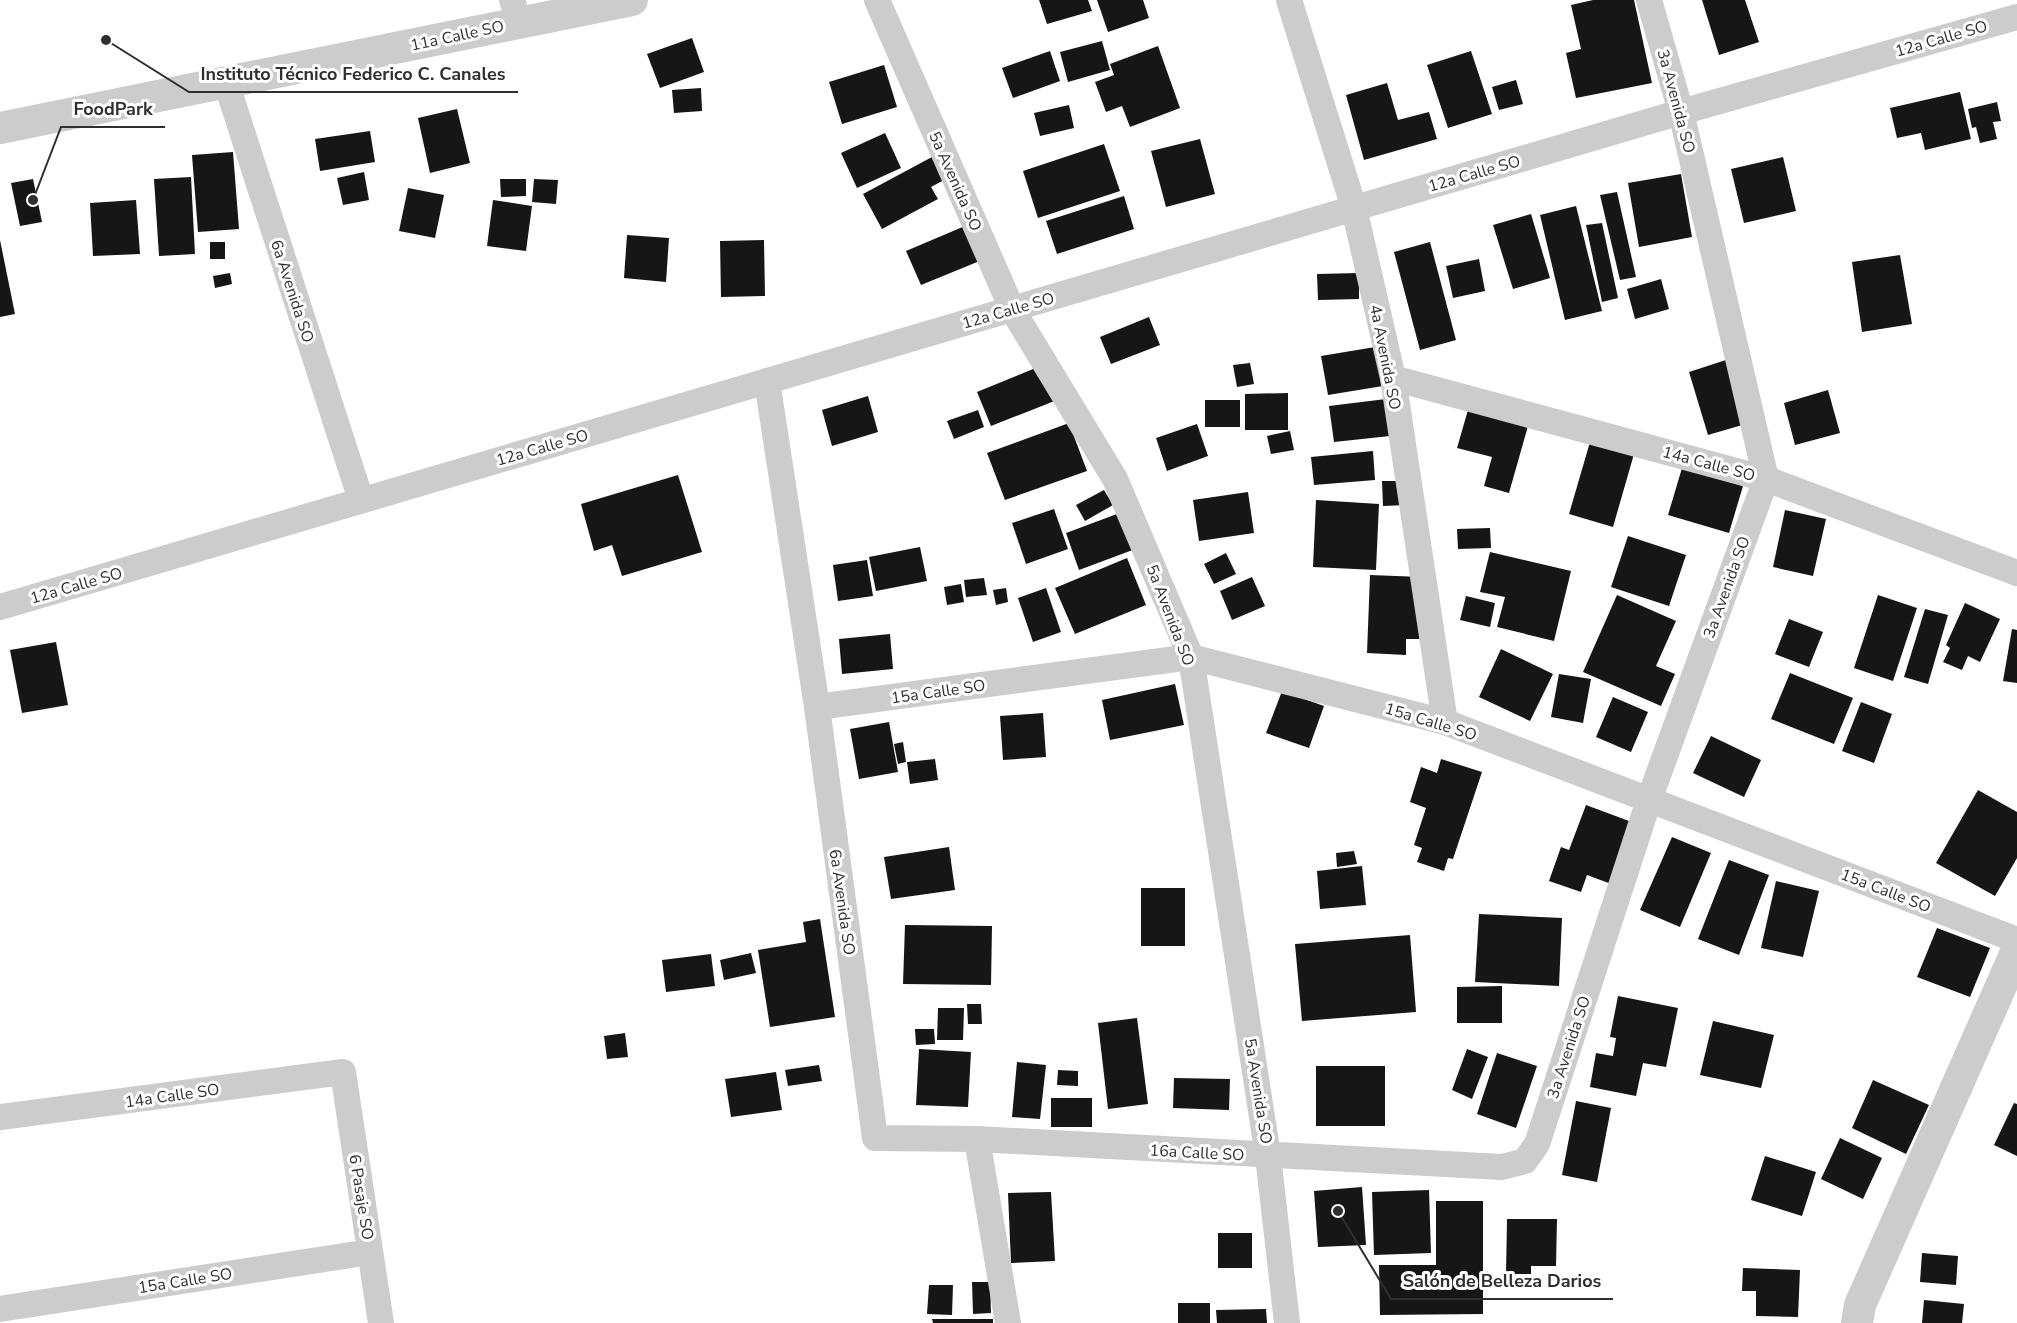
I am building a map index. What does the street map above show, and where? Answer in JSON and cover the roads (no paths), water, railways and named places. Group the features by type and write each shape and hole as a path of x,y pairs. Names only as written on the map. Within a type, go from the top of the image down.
{"street":[{"name":"11a Calle SO","path":"0,128 226,82 515,11 632,0"},
{"name":"5a Avenida SO","path":"877,0 1012,309 1115,479 1191,657 1268,1156 1287,1323"},
{"name":"4a Avenida SO","path":"1289,0 1354,208 1393,378 1445,722"},
{"name":"3a Avenida SO","path":"1525,1161 1537,1144 1649,800 1766,479 1681,112 1649,0"},
{"name":"12a Calle SO","path":"0,607 1681,112 2017,17"},
{"name":"6a Avenida SO","path":"226,82 361,500"},
{"name":"14a Calle SO","path":"1393,378 1766,479 2017,573"},
{"name":"6a Avenida SO","path":"767,381 817,707 875,1138 977,1139"},
{"name":"15a Calle SO","path":"817,707 1191,657 1445,722 2017,940"},
{"path":"1857,1323 1860,1305 2017,950"},
{"name":"14a Calle SO","path":"0,1117 343,1072"},
{"name":"6 Pasaje SO","path":"343,1072 381,1323"},
{"name":"16a Calle SO","path":"977,1139 1502,1167 1525,1161"},
{"path":"977,1139 1008,1323"},
{"name":"15a Calle SO","path":"0,1309 370,1252"}],"place":[{"name":"Instituto Técnico Federico C. Canales","path":"106,40"},
{"name":"FoodPark","path":"33,200"},
{"name":"Salón de Belleza Darios","path":"1338,1211"}]}
